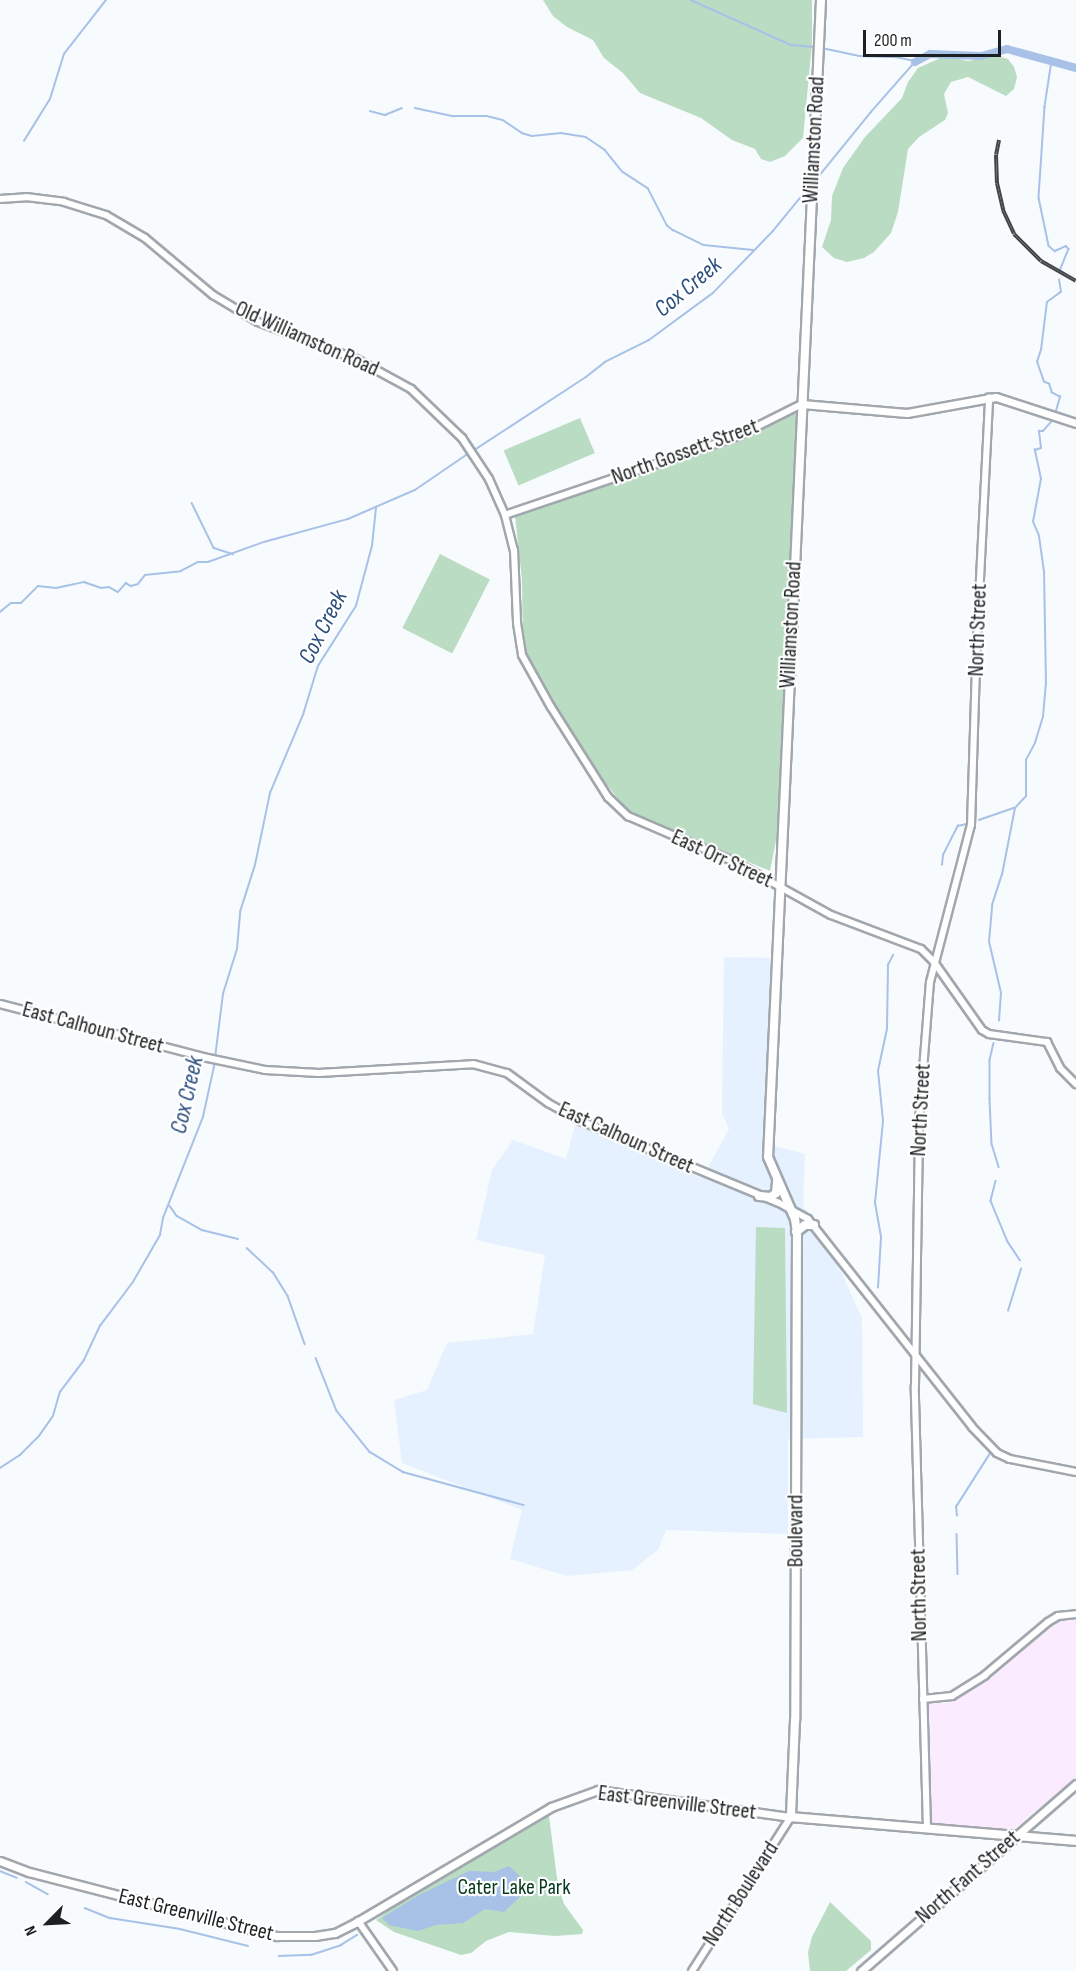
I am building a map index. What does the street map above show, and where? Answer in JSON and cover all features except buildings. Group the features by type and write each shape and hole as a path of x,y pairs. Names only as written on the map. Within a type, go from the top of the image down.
{"main road":[{"name":"Williamston Road","path":"797,1245 792,1210 768,1157 778,885 821,0"},
{"path":"802,404 907,413 989,397 1007,399 1076,423"},
{"path":"759,1196 771,1197 776,1193 777,1179"},
{"path":"796,1232 805,1225 814,1225"},
{"name":"Boulevard","path":"791,1817 795,1720 797,1245"},
{"name":"North Fant Street","path":"861,1971 1076,1784"},
{"name":"East Greenville Street","path":"0,1861 49,1877 277,1936 315,1936 335,1933 551,1807 598,1790 791,1817 1076,1841"}],"street":[{"name":"Old Williamston Road","path":"0,199 26,197 64,202 84,207 127,226 223,302 258,322 357,359 411,389 462,438 479,462 505,515"},
{"name":"North Street","path":"927,1828 914,1352 921,1089 934,962 971,825 977,638 989,397"},
{"name":"North Gossett Street","path":"505,515 738,436 802,404"},
{"name":"East Orr Street","path":"505,515 514,550 517,623 522,655 529,671 597,782 628,816 737,863 858,927 916,946 934,962 982,1030 989,1034 1047,1042 1060,1068 1076,1084"},
{"name":"East Calhoun Street","path":"0,1004 208,1058 265,1070 319,1072 473,1064 516,1077 548,1102 581,1121 792,1210 814,1225 978,1434 997,1453 1010,1459 1076,1472"},
{"path":"923,1699 952,1696 985,1675 1048,1622 1058,1616 1076,1614"},
{"name":"North Boulevard","path":"692,1971 791,1817"},
{"path":"358,1921 393,1971"}],"shaded area":[{"path":"724,957 772,958 764,1143 805,1154 803,1205 842,1274 862,1318 863,1437 788,1439 788,1534 666,1530 658,1550 632,1570 567,1576 510,1559 522,1510 402,1463 394,1400 427,1390 447,1343 533,1334 545,1255 476,1240 492,1170 513,1140 566,1159 575,1124 702,1178 729,1129 722,1113"},
{"path":"1076,1619 1076,1777 1014,1829 1007,1831 931,1823 929,1703 945,1703 963,1694 1061,1620"}],"green space":[{"path":"543,0 812,0 812,44 803,138 785,156 770,162 761,159 755,149 732,140 701,118 640,93 623,73 604,58 593,40 567,27 553,16"},
{"path":"945,56 968,61 997,56 1008,59 1017,77 1014,89 1006,96 968,77 951,82 944,94 948,113 945,120 919,137 908,149 898,212 891,233 874,252 864,258 847,262 834,258 822,247 831,220 832,196 843,168 865,137 902,98 908,82 918,68"},
{"path":"802,404 781,816 770,871 628,811 599,775 541,686 523,650 522,580 515,516 735,441"},
{"path":"580,418 595,453 518,485 504,450"},
{"path":"440,554 490,579 452,653 402,628"},
{"path":"756,1227 785,1228 787,1413 753,1404"},
{"name":"Cater Lake Park","path":"549,1816 558,1886 564,1904 583,1930 582,1934 555,1936 509,1932 486,1941 471,1953 461,1955 394,1932 376,1920 398,1904"},
{"path":"830,1902 871,1941 871,1950 846,1971 810,1971 808,1952 812,1937"}],"water":[{"path":"509,1866 523,1879 523,1894 504,1912 485,1909 463,1923 436,1925 418,1931 389,1925 382,1918 419,1895 469,1871 494,1872"}],"waterway":[{"path":"24,141 50,99 64,54 106,0"},
{"path":"691,0 791,45 814,47"},
{"path":"822,48 859,56 896,57 915,61"},
{"path":"915,62 930,54 981,56 1007,49 1076,68"},
{"path":"1052,61 1045,107 1039,198 1049,246 1055,251 1066,246 1069,249 1060,271"},
{"name":"Cox Creek","path":"815,181 915,62"},
{"path":"370,111 385,115 402,108"},
{"path":"415,108 454,116 487,116 503,120 522,133 532,136 561,133 586,137 605,150 623,172 648,188 667,225 673,230 704,245 753,250"},
{"name":"Cox Creek","path":"473,451 586,377 605,362 649,340 713,293 773,231 810,186"},
{"path":"1056,411 1060,397 1052,393 1049,384 1044,382 1037,362 1041,350 1047,302 1061,292 1059,280"},
{"path":"999,1021 1001,993 989,942 992,905 1002,875 1015,808 1026,796 1026,760 1035,743 1043,717 1046,685 1044,572 1039,536 1033,522 1041,479 1035,450 1041,448 1039,431 1043,431 1051,422"},
{"path":"0,612 11,603 21,603 38,586 56,588 84,582 101,588 109,587 118,592 126,583 131,586 138,584 145,575 181,571 198,562 208,562 264,542 348,519 415,490 469,453"},
{"path":"192,503 214,548 233,554"},
{"name":"Cox Creek","path":"215,1058 223,994 237,949 240,912 255,865 270,793 303,715 318,666 356,606 372,546 376,507"},
{"path":"979,820 1014,808"},
{"path":"942,865 943,855 958,826 966,824"},
{"path":"878,1288 881,1237 875,1203 883,1121 878,1071 887,1029 888,965 893,955"},
{"path":"994,1043 990,1061 990,1099 992,1144 999,1167"},
{"name":"Cox Creek","path":"0,1468 20,1455 39,1436 53,1416 60,1392 84,1360 100,1326 133,1282 160,1235 163,1218 203,1117 215,1062"},
{"path":"996,1181 991,1201 1008,1242 1020,1260"},
{"path":"170,1206 177,1216 202,1230 238,1239"},
{"path":"247,1248 273,1272 288,1296 305,1344"},
{"path":"1008,1311 1021,1269"},
{"path":"316,1358 337,1411 370,1452 403,1472 524,1505"},
{"path":"957,1516 956,1507 989,1455"},
{"path":"957,1534 958,1574"},
{"path":"0,1871 17,1878"},
{"path":"26,1882 48,1894"},
{"path":"85,1908 110,1918 180,1929 248,1946"},
{"path":"279,1956 311,1955 341,1945 357,1935"}],"railway":[{"path":"999,140 996,155 997,183 1003,210 1014,234 1041,261 1076,281"}]}
